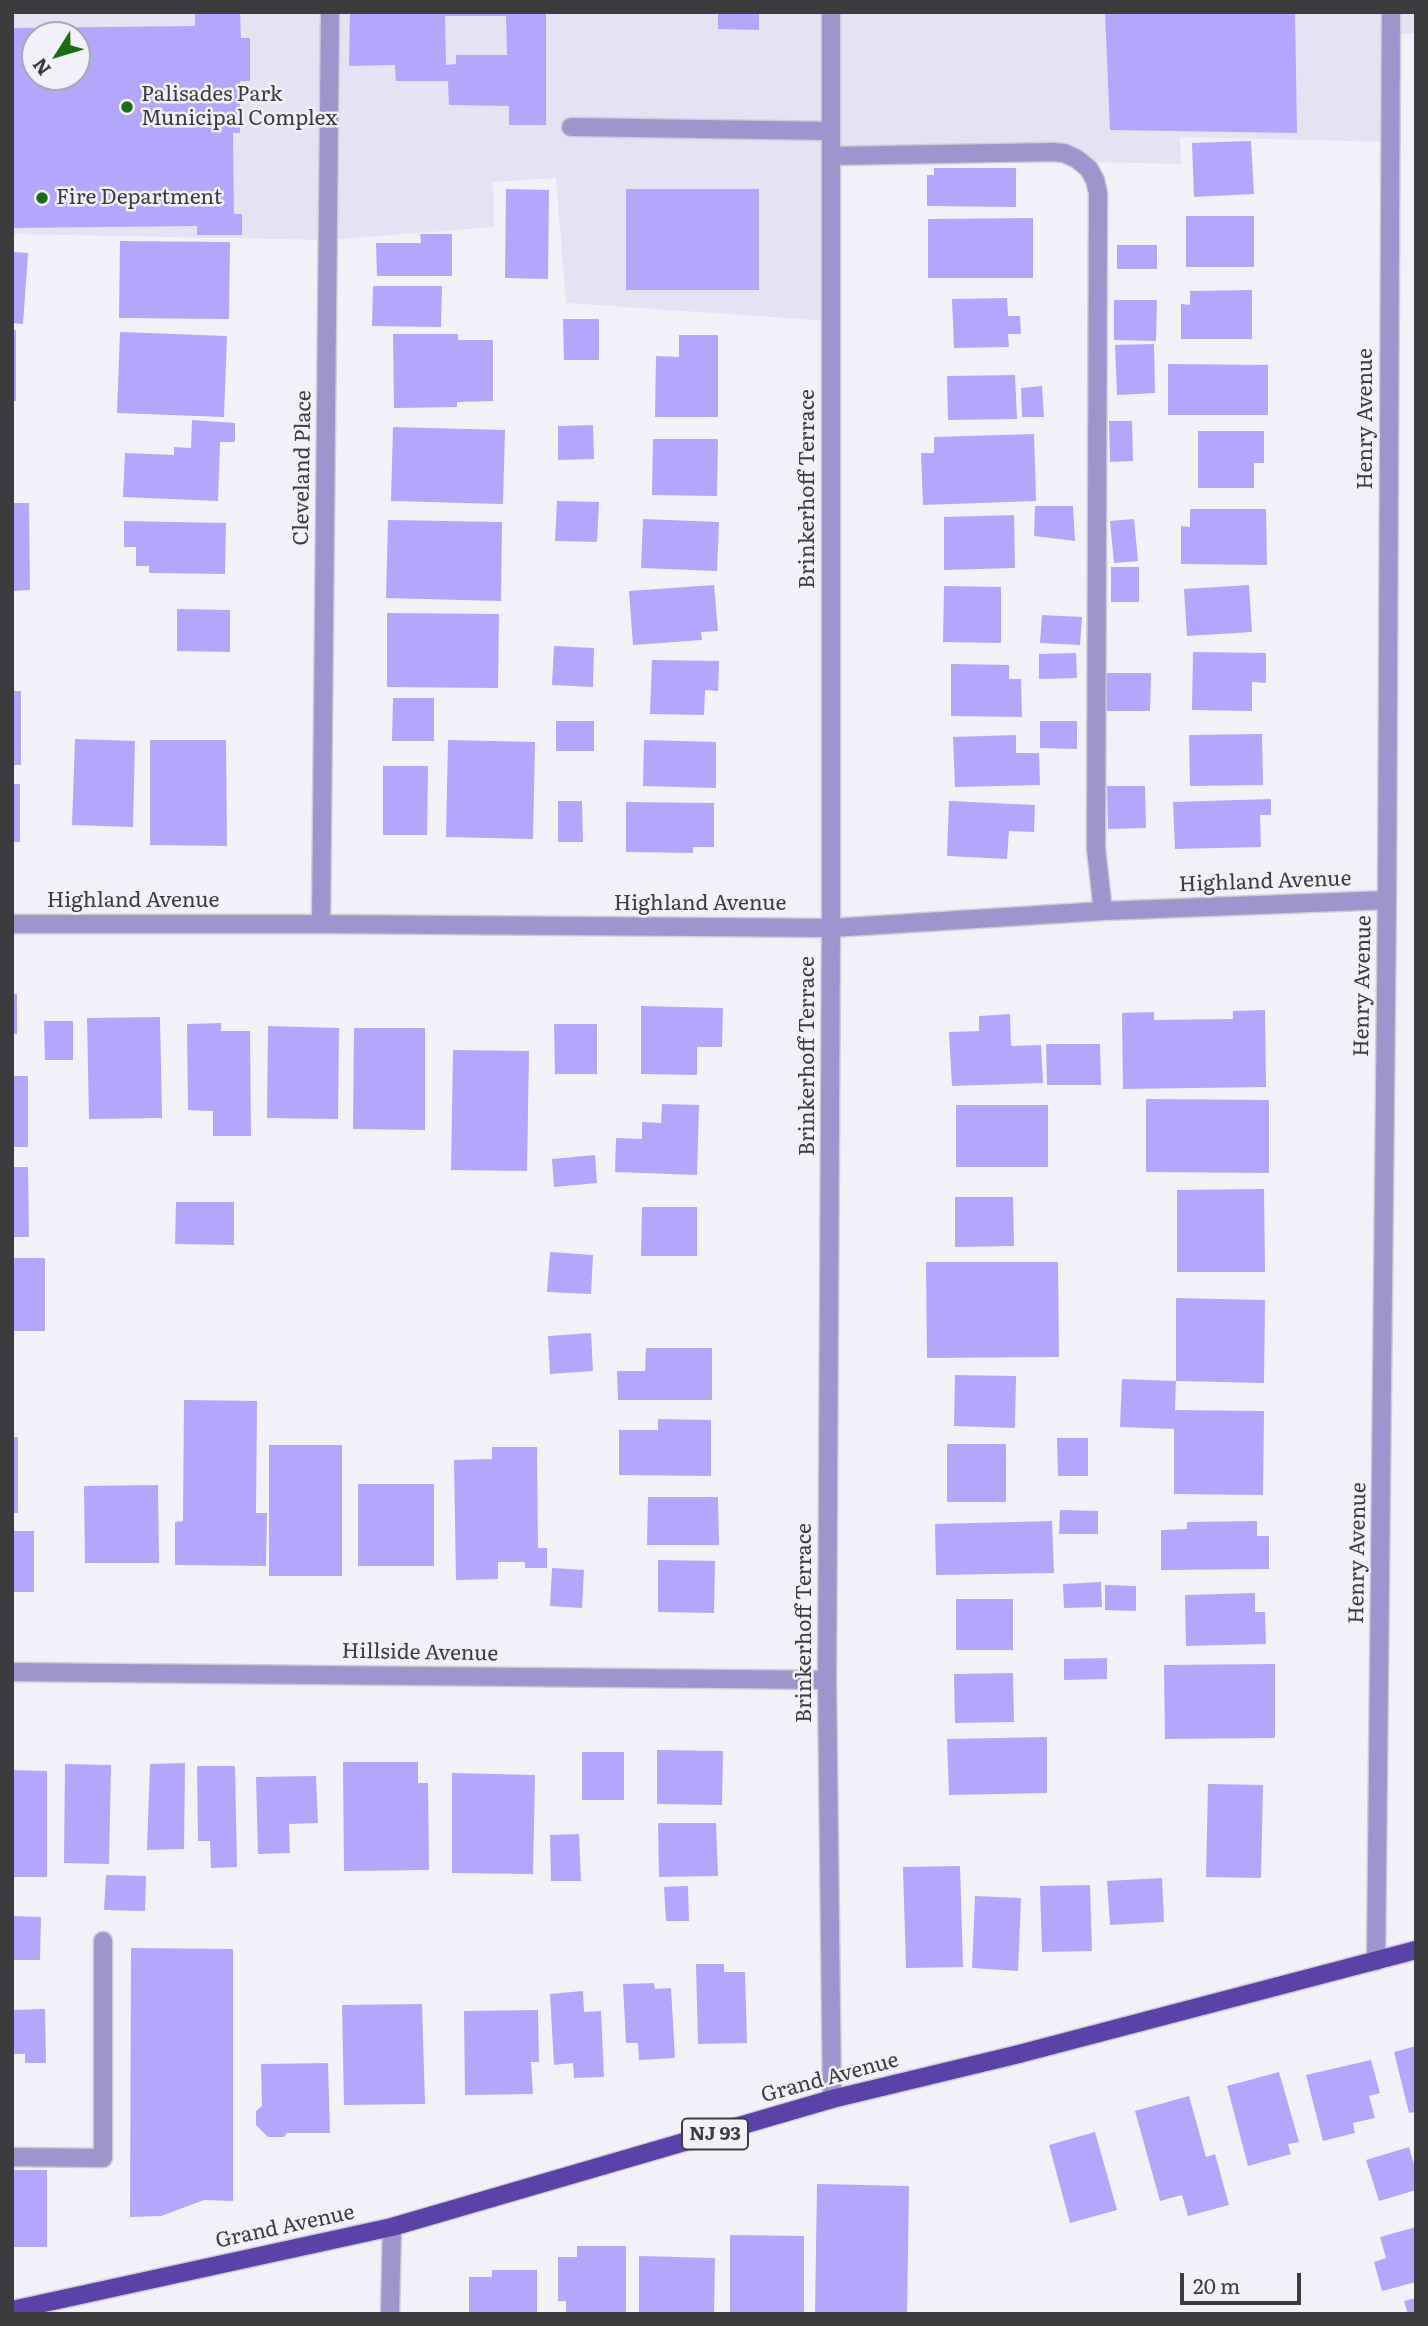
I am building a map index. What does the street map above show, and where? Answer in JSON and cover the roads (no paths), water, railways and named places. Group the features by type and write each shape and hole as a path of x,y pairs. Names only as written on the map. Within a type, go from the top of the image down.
{"main road":[{"name":"Grand Avenue","path":"12,2310 392,2227 832,2099 1015,2055 1416,1950"}],"street":[{"name":"Cleveland Place","path":"321,924 330,12"},
{"name":"Brinkerhoff Terrace","path":"831,12 831,928 827,1680 832,2099"},
{"name":"Henry Avenue","path":"1376,1961 1387,900 1391,12"},
{"path":"571,127 831,131"},
{"path":"831,156 1064,153 1089,169 1095,180 1098,193 1096,848 1103,911"},
{"name":"Highland Avenue","path":"12,924 831,928 1103,911 1387,900"},
{"name":"Hillside Avenue","path":"12,1672 827,1680"},
{"path":"12,2157 103,2158 103,1941"},
{"path":"390,2314 392,2227"}],"place":[{"name":"Palisades Park Municipal Complex","path":"127,107"},
{"name":"Fire Department","path":"42,198"}]}
